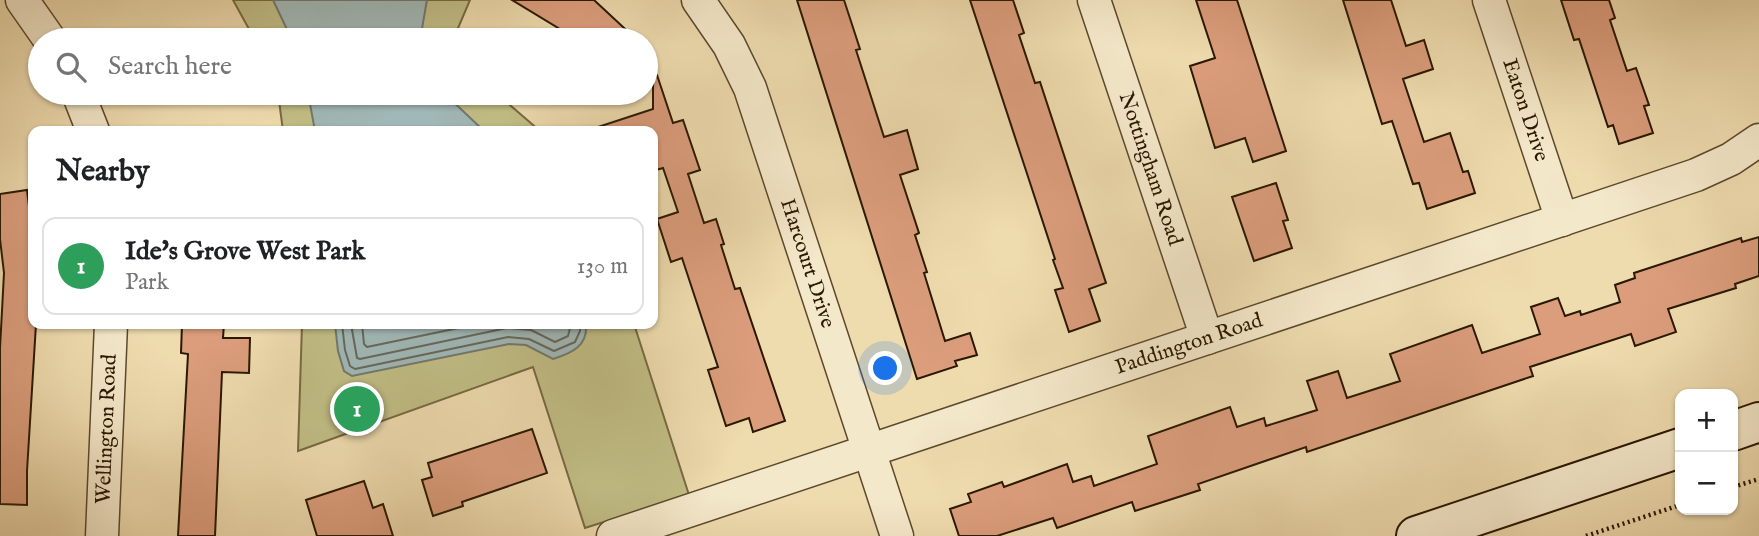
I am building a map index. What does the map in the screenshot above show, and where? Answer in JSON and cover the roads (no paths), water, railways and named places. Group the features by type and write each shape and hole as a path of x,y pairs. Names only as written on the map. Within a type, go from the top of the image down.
{"main road":[{"path":"1738,429 1759,422"},
{"path":"1416,536 1675,450"}],"street":[{"path":"22,0 42,28"},
{"name":"Harcourt Drive","path":"698,0 729,45 750,88 897,536"},
{"name":"Nottingham Road","path":"1094,0 1207,338"},
{"name":"Eaton Drive","path":"1489,0 1562,220"},
{"path":"83,105 91,126"},
{"name":"Paddington Road","path":"613,536 1696,175 1731,159 1759,140"},
{"name":"Wellington Road","path":"102,536 111,329"}],"water":[{"path":"273,0 427,0 422,28 286,28"},
{"path":"310,105 457,105 479,126 314,126"},
{"path":"336,329 586,329 577,348 553,359 526,345 509,344 352,376 344,371"}],"place":[{"name":"Ide's Grove West Park","path":"357,409"}]}
